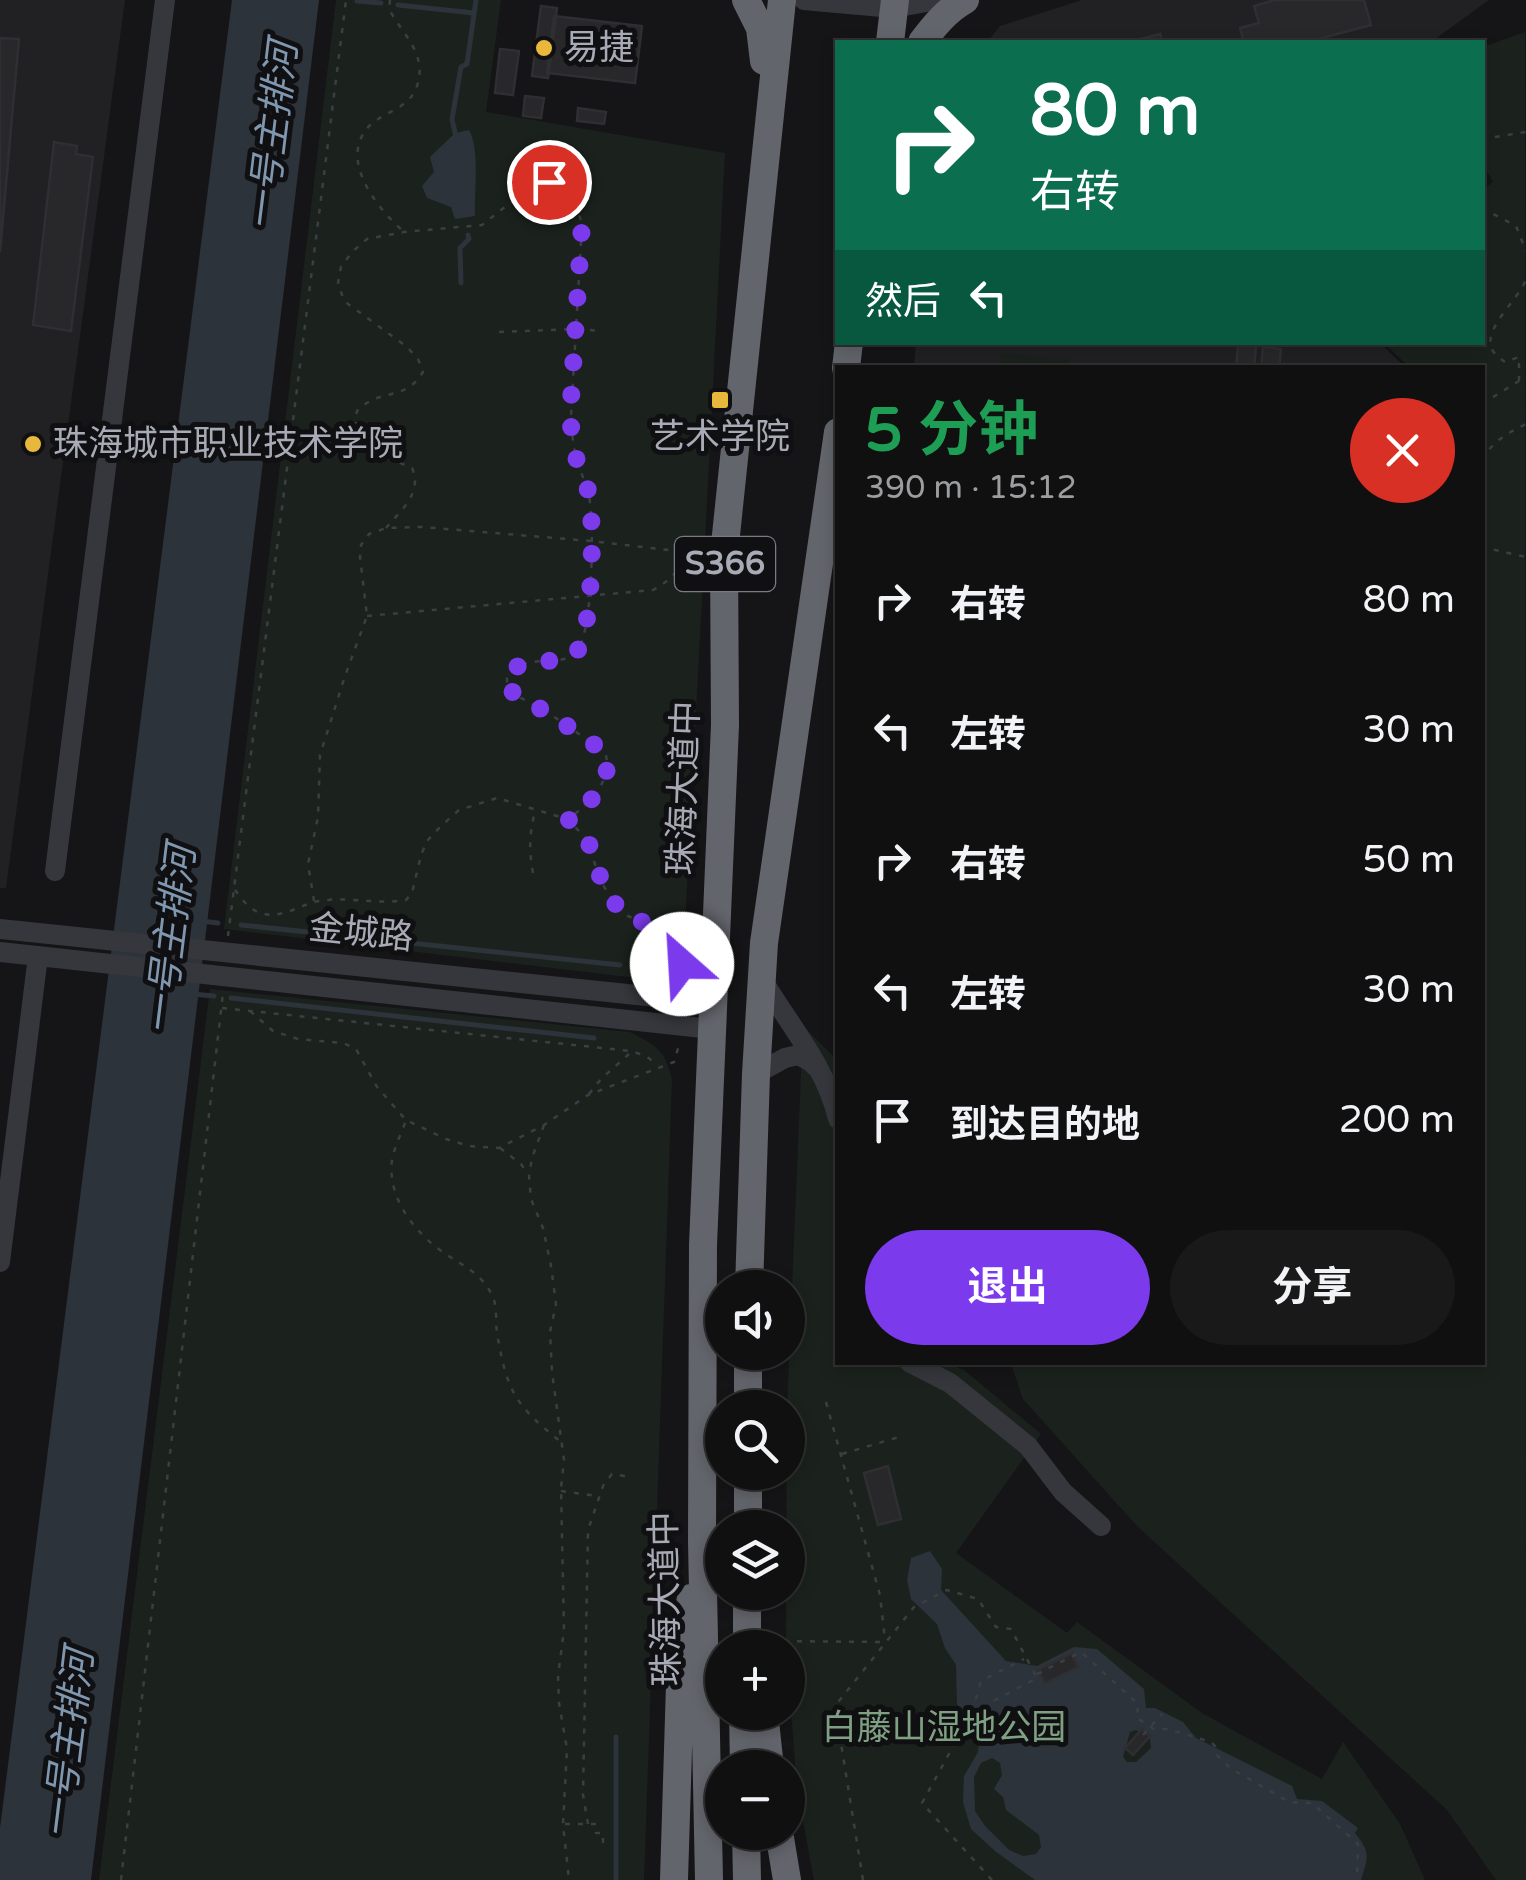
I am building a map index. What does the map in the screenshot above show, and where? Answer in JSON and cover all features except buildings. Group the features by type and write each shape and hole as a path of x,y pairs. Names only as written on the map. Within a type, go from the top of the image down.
{"highway":[{"path":"746,0 760,28 770,128"},
{"name":"珠海大道中","path":"709,1880 702,1542 704,1011 725,725 724,554 782,0"},
{"path":"924,40 938,21 965,0"},
{"path":"890,40 894,4"},
{"name":"S366","path":"750,1270 764,944 835,453"},
{"path":"674,1880 681,1652 702,1542"},
{"path":"746,1850 747,1880"},
{"path":"782,1850 787,1880"}],"street":[{"path":"54,871 165,0"},
{"path":"804,0 894,4 938,0"},
{"name":"金城路","path":"0,929 216,951 704,1011"},
{"path":"0,1262 49,957 62,936"},
{"name":"金城路","path":"0,952 214,975 704,1011"},
{"path":"762,978 814,1057 835,1105"},
{"path":"756,1074 798,1055 820,1072"},
{"path":"915,1365 950,1383 1028,1446 1063,1492 1101,1526"}],"path":[{"path":"216,951 234,889 346,0"},
{"path":"390,0 389,9 416,48 417,86 406,104 365,130 358,150 361,174 372,198 404,232"},
{"path":"1485,139 1526,132"},
{"path":"386,528 416,490 417,479 412,468 367,448 357,435 357,411 376,396 401,392 416,384 423,372 418,359 406,347 344,301 338,283 341,267 368,240 404,232 482,225 533,186 549,182 571,197 582,224 570,416 573,444 591,510 589,604 583,641 576,654 523,662 507,675 507,684 514,694 605,752 606,775 590,802 568,819"},
{"path":"1485,209 1516,226 1526,251"},
{"path":"1520,380 1519,357 1505,362 1493,352 1490,340 1497,321 1526,280"},
{"path":"500,332 575,328 602,331"},
{"path":"1485,402 1526,380"},
{"path":"1485,454 1507,434 1526,424"},
{"path":"314,902 308,864 318,816 320,755 367,616 360,557 361,545 369,534 386,528 422,526 724,554"},
{"path":"1485,545 1526,557"},
{"path":"367,616 652,590 680,570 690,552"},
{"path":"234,889 260,913 283,914 314,902 348,898 406,900 412,893 427,841 459,810 496,798 568,819 585,837 602,883 615,905 647,925 677,929 704,1011"},
{"path":"534,874 529,852 535,810"},
{"path":"122,1880 221,1008 214,975"},
{"path":"221,1008 631,1051 660,1066"},
{"path":"250,1011 273,1031 343,1043 356,1049 377,1087 406,1120 469,1146 499,1148 544,1125 588,1095 631,1051"},
{"path":"261,1012 264,1024"},
{"path":"588,1095 674,1062"},
{"path":"406,1120 392,1159 394,1183 402,1206 426,1240 472,1269 487,1285 496,1302 496,1328 510,1388 532,1419 562,1443"},
{"path":"544,1125 529,1176 532,1200 552,1266 556,1304 550,1332 552,1372 564,1460 564,1630 558,1676 567,1749 563,1824 570,1880"},
{"path":"499,1148 529,1176"},
{"path":"826,1402 880,1595 885,1642"},
{"path":"840,1455 899,1437"},
{"path":"588,1824 583,1795 588,1530 602,1486 612,1474 632,1477"},
{"path":"561,1491 598,1497"},
{"path":"863,1880 834,1706 914,1607 947,1590 978,1599 996,1627 1012,1629 1037,1678 972,1712"},
{"path":"805,1644 885,1642"},
{"path":"1035,1675 1081,1652 1138,1704 1137,1718 1154,1729 1168,1729 1211,1742 1216,1754 1230,1768 1290,1802 1312,1803 1358,1844 1357,1880"},
{"path":"992,1880 922,1804 972,1712 981,1682 1026,1658"},
{"path":"1143,1734 1162,1714"},
{"path":"563,1824 596,1824 596,1833 603,1833 603,1844"}],"shaded area":[{"name":"珠海城市职业技术学院","path":"0,0 125,0 6,888 0,888"},
{"path":"1082,0 1489,0 1434,40 989,40 1000,26"},
{"path":"916,345 1382,345 1403,365 914,365"}],"green space":[{"path":"336,0 501,0 486,112 725,153 684,944 654,980 224,929"},
{"path":"1525,32 1526,1880 1496,1880 1447,1810 1137,1526 1023,1399 1012,1365 1485,1365 1485,365 1407,365 1386,345 1485,345 1485,188 1493,182 1485,168 1485,46"},
{"path":"1001,353 1068,360 1068,365 999,365"},
{"path":"210,989 630,1032 653,1045 666,1061 672,1079 644,1880 99,1880"},
{"name":"白藤山湿地公园","path":"803,1026 835,1058 835,1365 953,1365 964,1370 1041,1434 956,1553 1067,1633 1077,1622 1202,1713 1322,1779 1343,1742 1400,1824 1425,1880 814,1880 805,1832 805,1750 794,1750 793,1730 805,1730 805,1630 786,1630 786,1610 805,1610 805,1510 787,1510 787,1490 805,1490 805,1390 788,1390 789,1370 805,1370 805,1270 793,1270"}],"water":[{"name":"一号主排河","path":"232,0 319,0 91,1880 0,1880 0,1828"},
{"path":"469,130 475,159 475,216 455,219 451,207 427,198 422,186 434,172 430,157 455,133"},
{"path":"930,1551 942,1569 941,1590 1006,1661 1037,1666 1074,1647 1097,1649 1144,1689 1146,1708 1155,1708 1183,1722 1196,1738 1292,1786 1297,1799 1322,1801 1358,1828 1355,1833 1367,1855 1361,1880 1035,1880 971,1829 963,1802 964,1776 978,1752 982,1724 966,1719 957,1704 956,1665 937,1624 911,1599 907,1580 911,1558","holes":["1136,1730 1150,1739 1151,1748 1136,1762 1127,1762 1123,1757 1130,1732","992,1758 1000,1763 1002,1775 994,1789 1003,1797 1006,1810 1039,1835 1041,1847 1036,1854 1023,1856 1009,1850 975,1811 974,1777 981,1763"]}],"waterway":[{"path":"456,137 452,119 461,67 467,64 476,0"},
{"path":"357,1 381,3"},
{"path":"398,5 474,13"},
{"path":"461,283 460,248 468,235"},
{"name":"一号主排河","path":"201,921 218,923"},
{"path":"241,925 620,965"},
{"name":"一号主排河","path":"192,994 214,996"},
{"path":"231,998 594,1038"},
{"path":"616,1737 616,1880"}],"place":[{"name":"易捷","path":"544,48"},
{"name":"艺术学院","path":"720,400"},
{"name":"珠海城市职业技术学院","path":"33,444"}],"route":[{"path":"549,182 571,197 582,224 570,416 573,444 591,510 588,615 576,654 523,662 507,675 507,684 514,694 605,752 606,775 590,802 568,819 585,837 602,883 615,905 647,925 677,929 682,964"}]}
